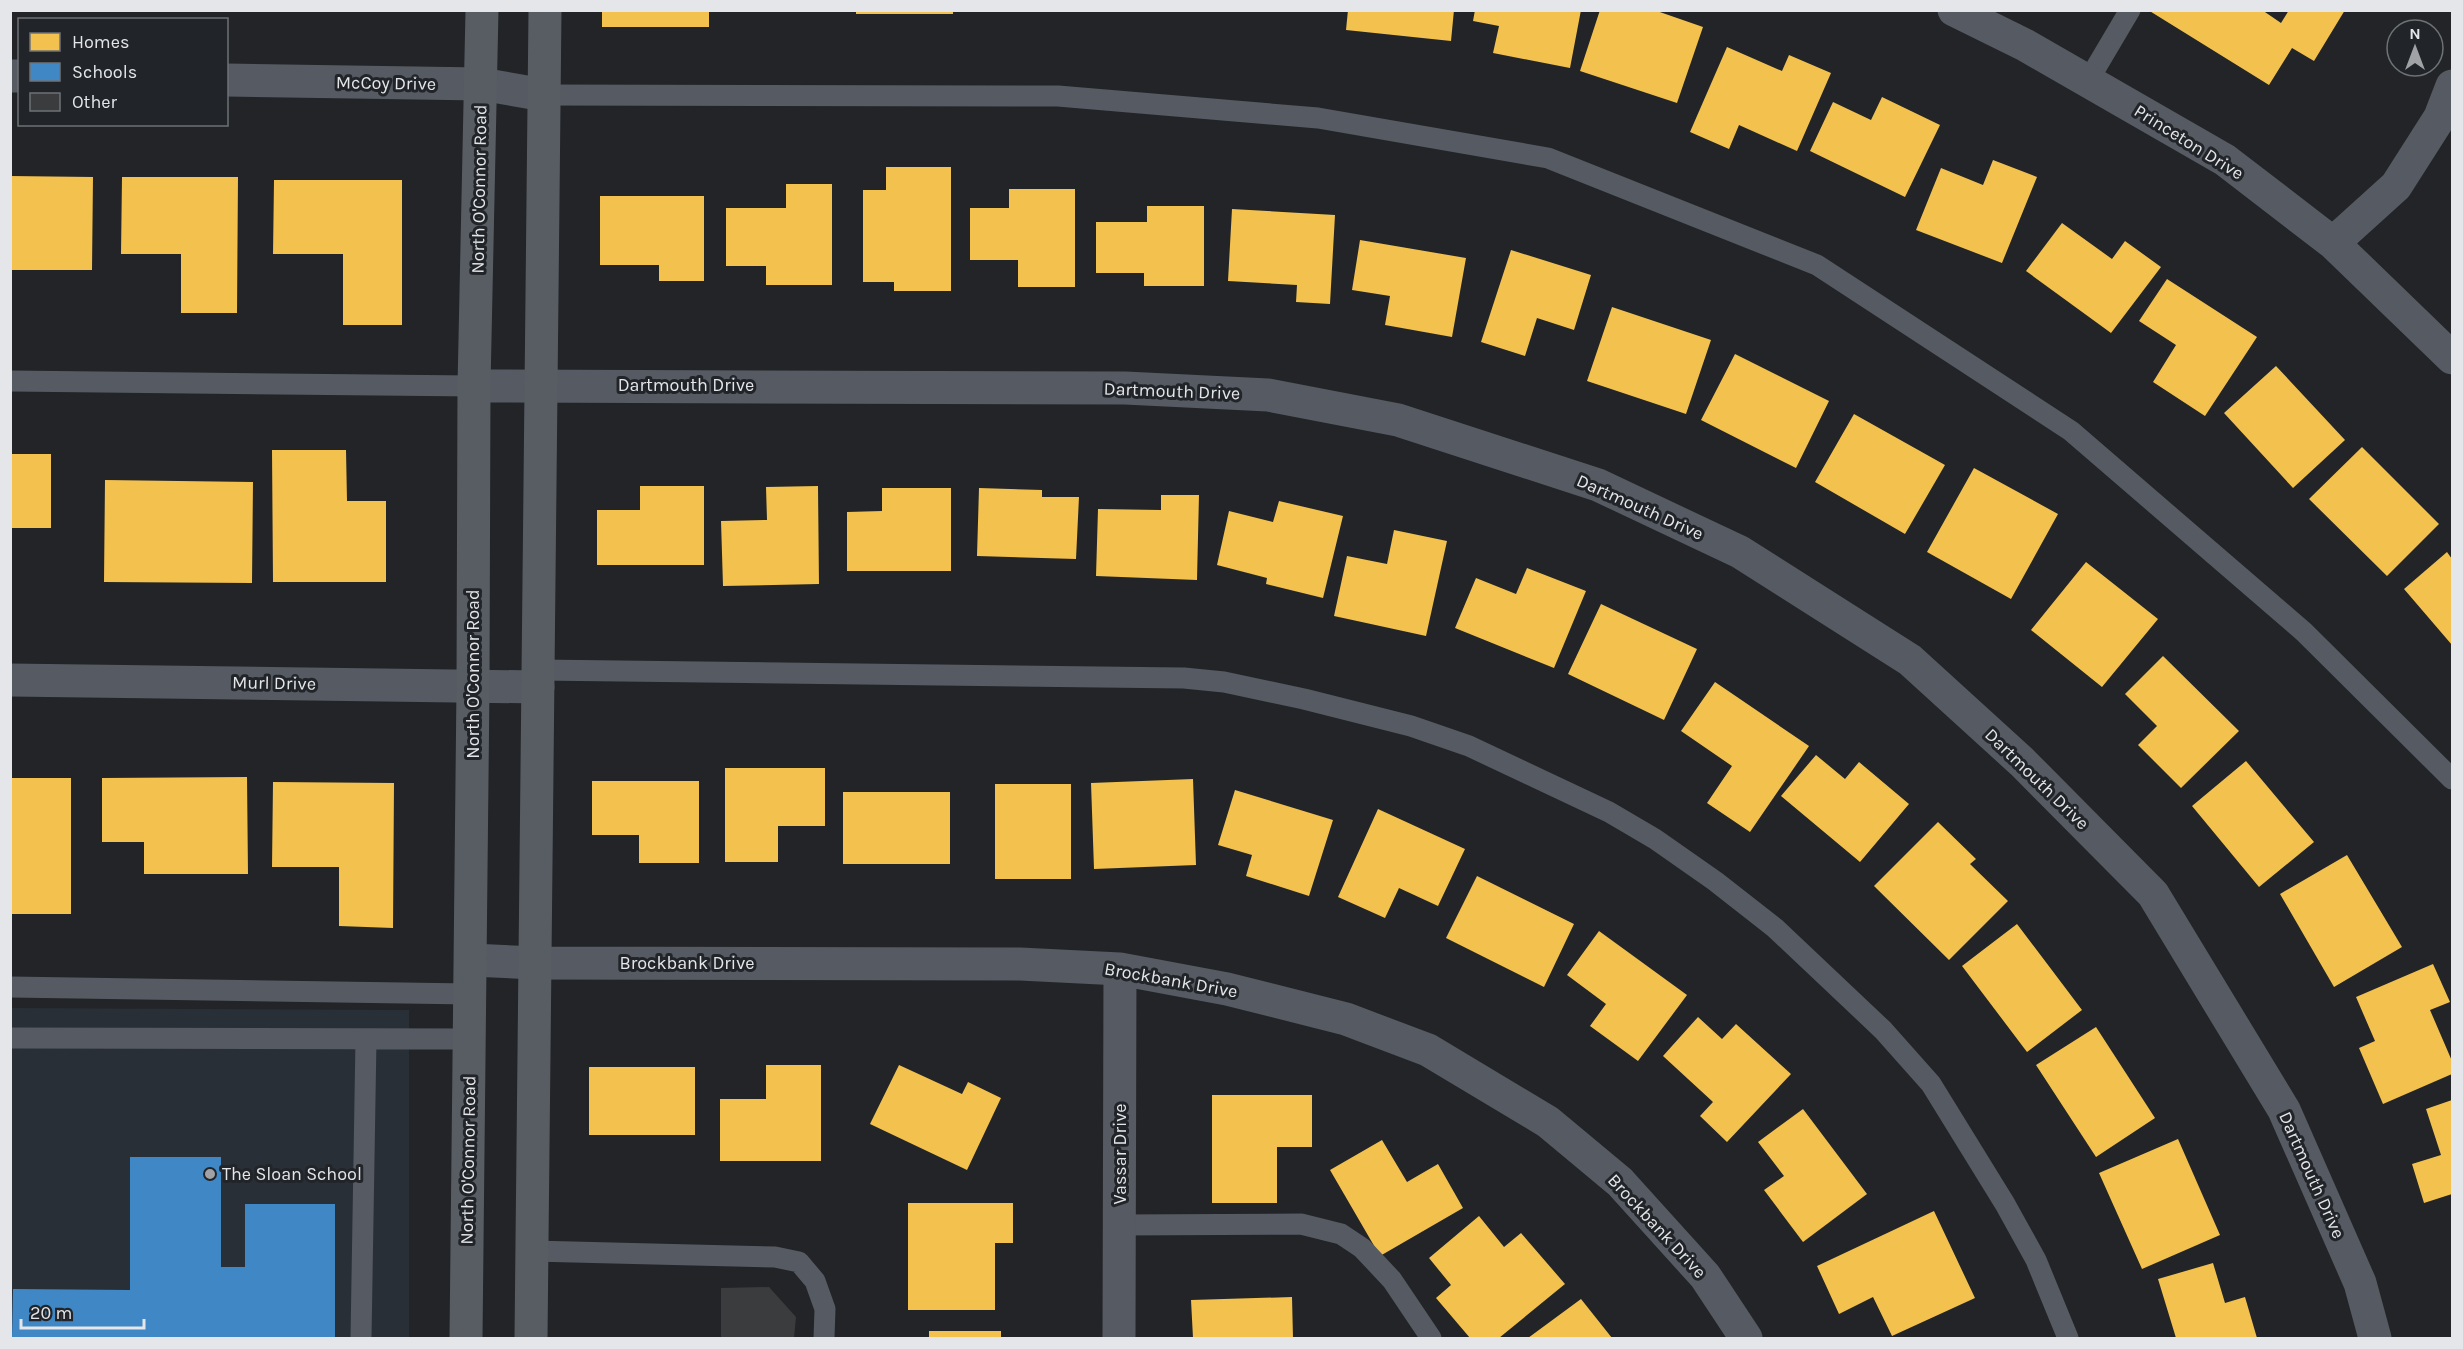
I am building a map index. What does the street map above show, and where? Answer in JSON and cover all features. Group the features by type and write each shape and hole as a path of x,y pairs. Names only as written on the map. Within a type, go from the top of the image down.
{"main road":[{"name":"North O'Connor Road","path":"466,1338 471,960 474,386 482,10"},
{"path":"531,1338 545,10"}],"street":[{"name":"Princeton Drive","path":"1954,10 2025,45 2225,160 2333,243 2452,358"},
{"name":"McCoy Drive","path":"228,80 481,84 544,95"},
{"path":"2333,243 2396,186 2440,117 2452,86"},
{"name":"Dartmouth Drive","path":"474,386 1114,388 1268,395 1398,420 1598,485 1740,552 1910,660 2022,762 2152,894 2284,1110 2360,1283 2375,1338"},
{"name":"Murl Drive","path":"10,680 473,686 538,678"},
{"name":"Brockbank Drive","path":"471,960 536,963 1020,964 1120,969 1227,988 1346,1019 1428,1050 1548,1122 1620,1182 1705,1276 1746,1338"},
{"name":"Vassar Drive","path":"1119,1338 1120,969"}],"lane":[{"path":"2088,81 2130,10"},
{"path":"544,95 1058,96 1318,118 1548,158 1817,265 2072,431 2304,632 2452,779"},
{"path":"10,381 474,386"},
{"path":"538,678 1184,678 1224,682 1304,699 1411,726 1469,746 1609,812 1655,839 1775,927 1883,1030 1931,1084 2005,1204 2036,1260 2068,1338"},
{"path":"10,987 470,994"},
{"path":"10,1038 470,1039"},
{"path":"361,1338 366,1039"},
{"path":"1119,1225 1301,1224 1341,1234 1362,1248 1392,1280 1431,1338"},
{"path":"532,1251 775,1257 799,1262 815,1281 825,1309 824,1338"}],"shaded area":[{"name":"The Sloan School","path":"11,1008 409,1010 409,1338 11,1338"}],"building: Homes":[{"path":"602,10 709,10 709,27 602,27"},
{"path":"856,10 953,10 953,14 856,14"},
{"path":"1348,10 1454,10 1451,41 1346,30"},
{"path":"1475,10 1581,10 1570,68 1493,53 1499,26 1473,21"},
{"path":"1600,10 1654,10 1703,27 1677,103 1580,71"},
{"path":"2148,10 2262,10 2281,23 2289,10 2345,10 2314,61 2292,48 2269,85"},
{"path":"1727,47 1782,71 1789,55 1831,73 1797,151 1739,125 1729,149 1690,132"},
{"path":"1882,97 1940,125 1905,197 1810,151 1833,102 1871,120"},
{"path":"1993,160 2037,177 2002,263 1916,230 1941,168 1983,185"},
{"path":"886,167 951,167 951,291 894,291 894,282 863,282 863,190 886,190"},
{"path":"10,176 93,177 92,270 10,270"},
{"path":"122,177 238,177 237,313 181,313 181,254 121,254"},
{"path":"274,180 402,180 402,325 343,325 343,254 273,254"},
{"path":"786,184 832,184 832,285 766,285 766,266 726,266 726,208 786,208"},
{"path":"1009,189 1075,189 1075,287 1018,287 1018,260 970,260 970,208 1009,208"},
{"path":"600,196 704,196 704,281 659,281 659,265 600,265"},
{"path":"1147,206 1204,206 1204,286 1144,286 1144,273 1096,273 1096,222 1147,222"},
{"path":"1232,209 1335,215 1330,304 1296,302 1297,285 1228,281"},
{"path":"2062,223 2112,259 2125,241 2161,267 2111,333 2026,271"},
{"path":"1360,240 1466,258 1452,337 1385,325 1390,296 1352,290"},
{"path":"1511,250 1591,275 1574,330 1537,318 1525,356 1481,342"},
{"path":"2167,279 2257,337 2205,416 2153,382 2176,345 2139,321"},
{"path":"1612,307 1711,340 1686,414 1587,381"},
{"path":"1735,354 1829,401 1796,468 1701,420"},
{"path":"2276,366 2345,440 2293,488 2224,413"},
{"path":"1854,414 1945,465 1905,534 1815,482"},
{"path":"2362,447 2439,524 2387,576 2309,499"},
{"path":"272,450 346,450 347,501 386,501 386,582 273,582"},
{"path":"10,454 51,454 51,528 10,528"},
{"path":"1974,468 2058,514 2011,599 1927,552"},
{"path":"105,480 253,482 252,583 104,582"},
{"path":"640,486 704,486 704,565 597,565 597,510 640,510"},
{"path":"818,486 819,584 723,586 721,521 767,520 766,487"},
{"path":"882,488 951,488 951,571 847,571 847,512 882,511"},
{"path":"979,488 1042,490 1042,497 1079,497 1076,559 977,556"},
{"path":"1161,495 1199,495 1197,580 1096,576 1098,509 1161,510"},
{"path":"1279,501 1343,516 1323,598 1266,584 1267,578 1217,565 1229,511 1273,522"},
{"path":"1394,530 1447,541 1426,636 1334,616 1347,556 1387,564"},
{"path":"2447,552 2452,559 2452,645 2404,589"},
{"path":"2086,562 2158,619 2102,687 2031,630"},
{"path":"1527,568 1586,591 1554,668 1455,628 1476,578 1516,594"},
{"path":"1601,604 1697,649 1664,720 1568,674"},
{"path":"2163,656 2239,731 2181,788 2138,745 2157,726 2125,694"},
{"path":"1715,682 1809,746 1750,832 1707,803 1732,766 1681,731"},
{"path":"1816,755 1845,779 1859,762 1909,804 1860,862 1781,796"},
{"path":"2246,761 2314,842 2259,887 2192,806"},
{"path":"725,768 825,768 825,826 778,826 778,862 725,862"},
{"path":"247,777 248,874 144,874 144,842 102,842 102,778"},
{"path":"10,778 71,778 71,914 10,914"},
{"path":"1193,779 1196,865 1094,869 1091,783"},
{"path":"592,781 699,781 699,863 639,863 639,835 592,835"},
{"path":"273,782 394,783 393,928 339,926 339,867 272,867"},
{"path":"995,784 1071,784 1071,879 995,879"},
{"path":"1235,790 1333,820 1309,896 1246,876 1252,855 1218,845"},
{"path":"843,792 950,792 950,864 843,864"},
{"path":"1378,809 1465,849 1438,906 1399,888 1385,918 1338,897"},
{"path":"1938,822 1976,859 1970,864 2008,901 1949,960 1874,886"},
{"path":"2347,855 2402,947 2334,987 2280,894"},
{"path":"1477,876 1574,924 1544,987 1446,938"},
{"path":"2017,924 2082,1010 2027,1052 1962,966"},
{"path":"1599,931 1687,995 1638,1061 1590,1026 1606,1004 1567,975"},
{"path":"2433,964 2450,1002 2430,1010 2452,1061 2452,1074 2383,1104 2359,1048 2375,1041 2356,997"},
{"path":"1698,1017 1722,1039 1736,1024 1791,1074 1727,1142 1700,1116 1713,1102 1663,1056"},
{"path":"2096,1027 2155,1118 2096,1157 2036,1065"},
{"path":"766,1065 821,1065 821,1161 720,1161 720,1099 766,1099"},
{"path":"899,1065 962,1094 968,1082 1001,1098 967,1170 870,1124"},
{"path":"589,1067 695,1067 695,1135 589,1135"},
{"path":"1212,1095 1312,1095 1312,1147 1277,1147 1277,1203 1212,1203"},
{"path":"2452,1100 2452,1194 2424,1203 2412,1164 2441,1155 2426,1109"},
{"path":"1803,1109 1867,1194 1803,1242 1764,1190 1784,1176 1758,1142"},
{"path":"2178,1139 2220,1235 2142,1269 2099,1173"},
{"path":"1382,1140 1407,1182 1438,1164 1463,1208 1380,1256 1330,1170"},
{"path":"908,1203 1013,1203 1013,1243 995,1243 995,1310 908,1310"},
{"path":"1934,1211 1975,1298 1892,1336 1873,1297 1839,1314 1817,1266"},
{"path":"1479,1216 1504,1247 1521,1233 1565,1284 1499,1338 1470,1338 1436,1298 1451,1285 1429,1258"},
{"path":"2213,1263 2225,1303 2245,1297 2257,1338 2176,1338 2158,1279"},
{"path":"1292,1297 1293,1338 1193,1338 1191,1300"},
{"path":"1581,1299 1612,1338 1528,1338"},
{"path":"929,1331 1001,1331 1001,1338 929,1338"}],"building: Schools":[{"path":"130,1157 221,1157 221,1267 245,1267 245,1204 335,1204 335,1338 12,1338 13,1289 130,1290"}],"building: Other":[{"path":"769,1287 796,1317 794,1338 721,1338 721,1288"}],"place":[{"name":"The Sloan School","path":"210,1174"}]}
